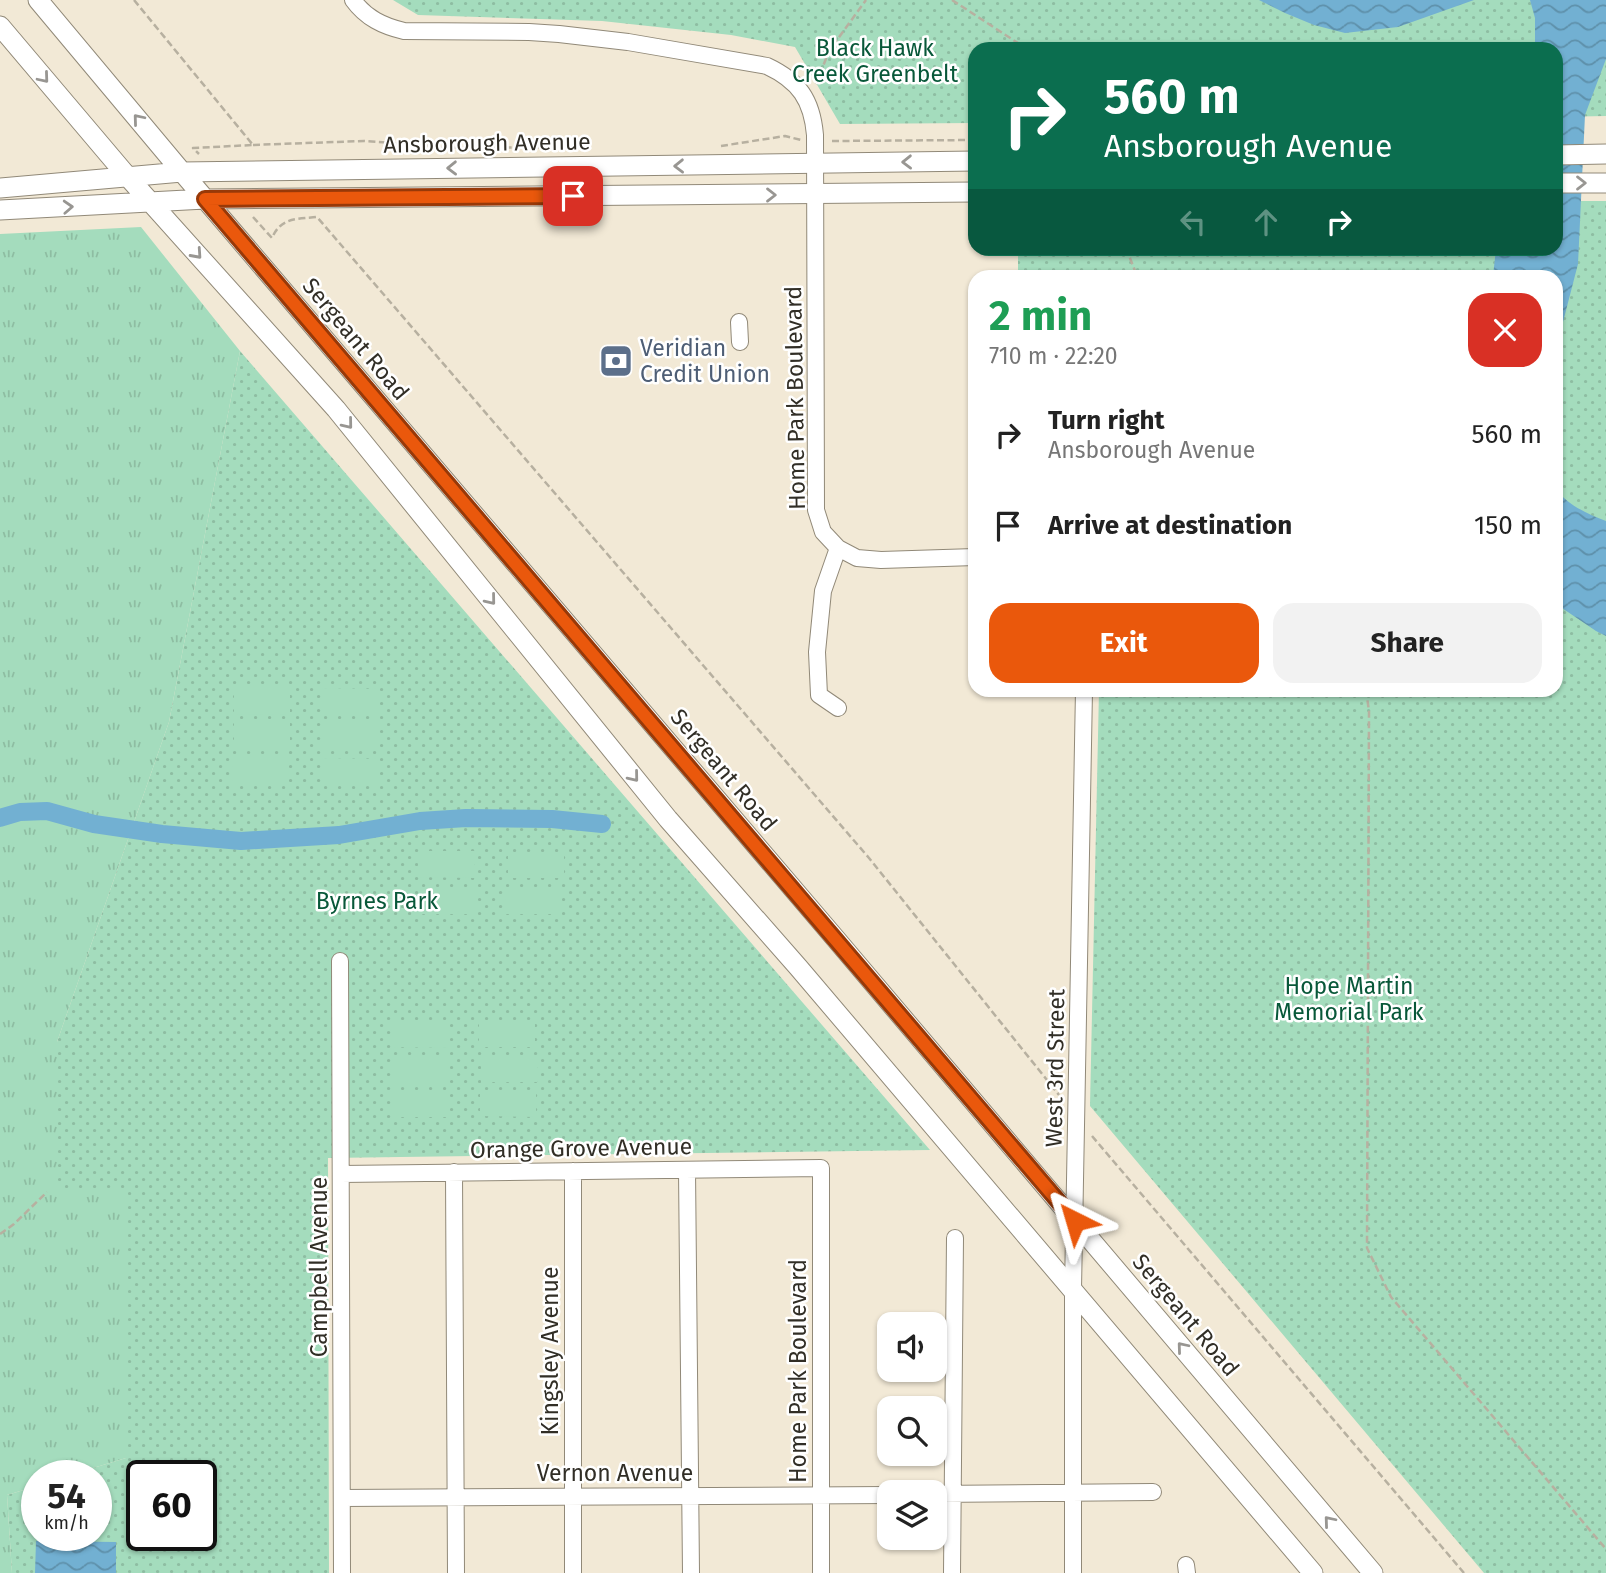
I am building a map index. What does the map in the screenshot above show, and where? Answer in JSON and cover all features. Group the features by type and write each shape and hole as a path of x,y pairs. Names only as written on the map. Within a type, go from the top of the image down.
{"main road":[{"name":"Sergeant Road","path":"38,0 1373,1573"},
{"path":"0,26 127,176 336,409 668,819 798,967 1313,1573"},
{"path":"1563,155 1606,155"},
{"name":"Ansborough Avenue","path":"0,188 182,172 968,162"},
{"path":"1563,183 1606,183"},
{"path":"0,210 205,199 968,191"}],"street":[{"path":"353,0 376,22 404,31 559,34 628,42 766,66 791,79 808,103 813,117 816,194"},
{"name":"Home Park Boulevard","path":"816,194 816,510 823,532 838,548"},
{"path":"739,322 740,342"},
{"path":"838,708 819,695 817,652 823,591 838,548 857,558 881,560 968,557"},
{"name":"West 3rd Street","path":"1073,1573 1073,1289 1084,697"},
{"name":"Campbell Avenue","path":"340,961 342,1573"},
{"name":"Home Park Boulevard","path":"821,1168 821,1573"},
{"name":"Orange Grove Avenue","path":"341,1174 821,1168"},
{"path":"687,1170 691,1573"},
{"name":"Kingsley Avenue","path":"573,1171 573,1573"},
{"path":"454,1172 456,1573"},
{"path":"953,1573 955,1238"},
{"path":"947,1494 1153,1492"},
{"name":"Vernon Avenue","path":"342,1498 877,1495"}],"path":[{"path":"134,0 253,145"},
{"path":"808,103 829,51 866,0"},
{"path":"952,0 1016,42"},
{"path":"715,147 785,136 850,142 968,140"},
{"path":"200,155 193,148 364,141 459,148 580,147"},
{"path":"266,232 271,238 281,224 292,219 317,216 869,858 1054,1088"},
{"path":"1367,697 1367,1248 1391,1297 1606,1549"},
{"path":"1090,1132 1464,1573"},
{"path":"0,1234 47,1192"}],"green space":[{"name":"Black Hawk Creek Greenbelt","path":"393,0 1606,0 1606,116 1563,117 1563,42 968,42 968,123 840,124 795,47 731,35 602,21 418,15"},
{"name":"Hope Martin Memorial Park","path":"1563,201 1606,201 1606,1573 1484,1573 1090,1106 1099,697 1563,697 1563,270 1018,270 1018,256 1563,256"},
{"path":"141,227 240,351 169,722 57,1042 126,1190 126,1458 112,1462 112,1460 21,1460 21,1491 7,1495 12,1573 0,1573 0,234"},
{"name":"Byrnes Park","path":"240,351 930,1150 328,1158 329,1573 12,1573 7,1495 21,1491 21,1551 112,1551 112,1462 126,1458 126,1190 57,1191 57,1042 169,722"},
{"path":"234,688 290,688 290,715 234,714"},
{"path":"322,688 378,689 378,715 322,715"},
{"path":"234,722 290,722 290,748 234,748"},
{"path":"323,722 379,722 379,749 323,749"},
{"path":"233,757 289,757 289,783 233,783"},
{"path":"322,758 378,759 378,785 322,785"},
{"path":"418,851 474,851 474,878 418,877"},
{"path":"508,852 564,852 564,878 508,878"},
{"path":"419,888 475,888 475,914 419,914"},
{"path":"506,888 562,888 562,914 506,914"},
{"path":"479,1020 535,1020 535,1047 479,1047"},
{"path":"392,1021 448,1021 448,1048 392,1047"},
{"path":"391,1056 447,1056 447,1083 391,1083"},
{"path":"481,1056 537,1056 537,1082 481,1082"},
{"path":"480,1090 536,1090 536,1117 480,1116"},
{"path":"391,1091 447,1091 447,1117 391,1117"}],"water":[{"path":"1259,0 1474,0 1398,27 1345,33 1314,25"},
{"path":"1530,0 1606,0 1606,59 1585,115 1578,264 1563,322 1563,270 1494,270 1495,256 1563,256 1563,42 1535,42 1535,18"},
{"path":"1563,497 1585,512 1606,521 1606,636 1563,609"},
{"path":"112,1542 116,1542 116,1573 35,1573 36,1551 112,1551"}],"waterway":[{"path":"0,818 20,812 47,811 94,824 162,834 241,841 339,835 420,821 466,818 552,819 602,824"}],"place":[{"name":"Veridian Credit Union","path":"616,361"}],"route":[{"path":"573,196 205,199 1075,1221"}]}
